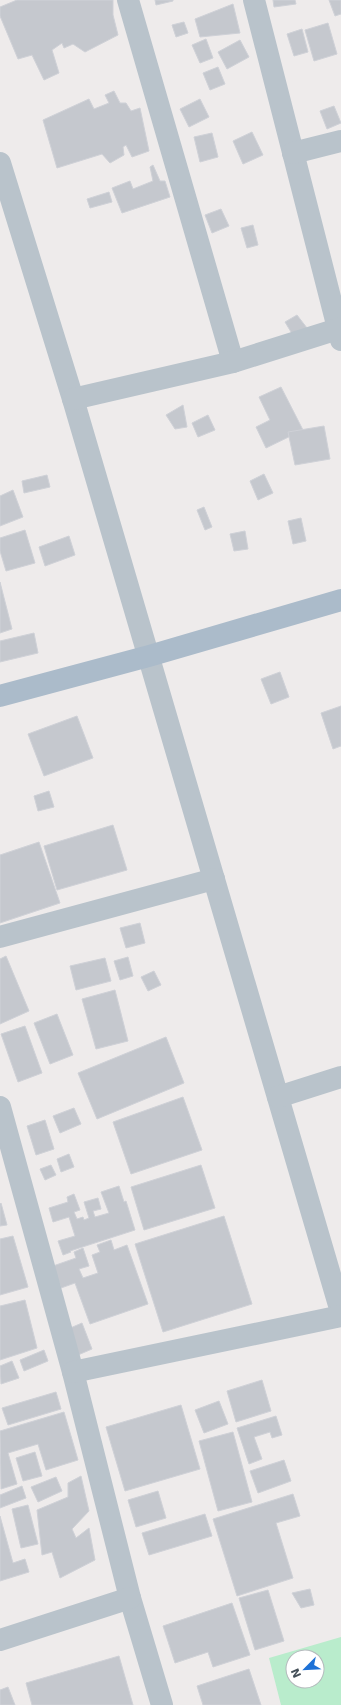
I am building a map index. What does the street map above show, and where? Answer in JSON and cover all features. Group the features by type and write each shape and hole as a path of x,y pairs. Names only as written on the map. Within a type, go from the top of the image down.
{"main road":[{"path":"0,696 149,656 341,600"}],"street":[{"path":"128,0 233,362"},
{"path":"74,400 233,362 340,332 254,0"},
{"path":"293,153 341,140"},
{"path":"0,163 74,400 341,1312"},
{"path":"0,937 214,878"},
{"path":"278,1097 341,1077"},
{"path":"0,1107 73,1372 130,1598 162,1705"},
{"path":"73,1372 341,1316"},
{"path":"0,1640 130,1598"}],"green space":[{"path":"341,1637 341,1705 281,1705 269,1658 285,1653 285,1689 325,1689 325,1649 300,1649"}],"building":[{"path":"17,0 113,0 113,15 118,35 85,52 73,44 64,48 62,43 52,50 59,73 44,80 32,55 18,59 0,16 0,7"},
{"path":"155,0 173,0 173,1 156,5"},
{"path":"273,0 295,0 296,4 274,7"},
{"path":"329,0 341,0 341,14 335,16"},
{"path":"233,4 240,33 200,37 195,19"},
{"path":"184,22 188,33 176,37 172,25"},
{"path":"328,23 337,54 314,61 305,30"},
{"path":"302,29 308,52 294,56 287,34"},
{"path":"206,39 213,58 200,63 192,45"},
{"path":"240,40 249,57 227,69 218,52"},
{"path":"218,67 225,84 210,90 203,73"},
{"path":"114,91 120,103 126,103 131,111 140,108 149,151 132,157 126,145 123,147 124,155 110,163 102,154 57,168 43,120 89,99 94,109 109,103 105,95"},
{"path":"200,99 209,117 189,127 180,109"},
{"path":"334,106 341,123 327,129 320,111"},
{"path":"252,132 263,155 243,164 233,141"},
{"path":"212,133 218,157 200,162 194,137"},
{"path":"153,165 160,181 165,181 170,197 122,213 112,188 130,181 133,189 153,181 150,167"},
{"path":"109,192 112,202 90,208 87,199"},
{"path":"221,209 229,226 212,233 205,215"},
{"path":"253,225 258,245 247,248 241,228"},
{"path":"297,315 307,328 294,337 285,322"},
{"path":"281,387 303,430 266,448 256,427 270,420 259,397"},
{"path":"183,405 187,427 175,429 166,415"},
{"path":"208,415 215,430 198,437 192,423"},
{"path":"324,426 330,459 295,465 288,432"},
{"path":"264,474 273,493 258,500 250,481"},
{"path":"47,475 50,487 24,493 22,481"},
{"path":"13,490 23,517 0,526 0,496"},
{"path":"204,507 212,527 205,530 197,510"},
{"path":"301,518 306,541 293,544 288,521"},
{"path":"25,530 35,563 6,571 0,551 0,538"},
{"path":"245,531 248,549 234,551 230,534"},
{"path":"69,536 75,555 45,566 39,547"},
{"path":"0,582 12,629 0,633"},
{"path":"34,633 38,653 0,662 0,641"},
{"path":"280,672 289,697 271,704 261,679"},
{"path":"341,706 341,746 333,749 321,713"},
{"path":"77,716 93,758 44,776 28,734"},
{"path":"49,791 54,807 38,811 34,796"},
{"path":"113,825 127,870 57,890 44,846"},
{"path":"39,842 60,903 0,923 0,855"},
{"path":"140,923 145,943 126,948 120,928"},
{"path":"6,956 29,1011 0,1024 0,959"},
{"path":"128,957 133,976 120,980 114,961"},
{"path":"105,958 111,981 76,990 70,966"},
{"path":"154,971 161,985 148,991 141,977"},
{"path":"115,990 128,1041 96,1049 82,999"},
{"path":"57,1014 73,1055 50,1064 34,1023"},
{"path":"25,1026 42,1073 18,1082 1,1034"},
{"path":"166,1037 184,1083 97,1119 78,1073"},
{"path":"183,1097 202,1150 131,1174 113,1122"},
{"path":"74,1108 81,1124 60,1133 53,1116"},
{"path":"45,1120 54,1149 36,1155 27,1126"},
{"path":"69,1154 74,1167 61,1172 57,1159"},
{"path":"51,1165 56,1175 45,1180 40,1169"},
{"path":"201,1165 215,1208 144,1230 131,1187"},
{"path":"119,1186 124,1202 126,1201 135,1230 70,1251 71,1252 63,1255 58,1241 75,1236 69,1217 53,1222 49,1208 68,1202 67,1197 74,1194 80,1210 74,1212 77,1219 83,1217 84,1220 89,1218 84,1202 98,1198 101,1209 93,1211 95,1217 109,1213 101,1192"},
{"path":"1,1203 7,1225 0,1226 0,1204"},
{"path":"224,1216 252,1304 163,1332 135,1244"},
{"path":"13,1236 28,1287 0,1295 0,1239"},
{"path":"111,1240 114,1250 127,1245 148,1304 90,1324 75,1283 61,1288 53,1266 76,1258 74,1252 83,1248 89,1266 79,1269 83,1278 98,1273 92,1255 100,1252 97,1245"},
{"path":"25,1300 37,1348 0,1360 0,1306"},
{"path":"82,1323 92,1349 78,1355 68,1329"},
{"path":"44,1350 48,1361 24,1371 20,1360"},
{"path":"12,1361 19,1378 1,1384 0,1366"},
{"path":"262,1380 271,1411 236,1422 227,1391"},
{"path":"56,1392 61,1409 8,1425 2,1408"},
{"path":"219,1401 228,1424 204,1433 195,1410"},
{"path":"181,1405 200,1469 125,1491 106,1427"},
{"path":"64,1412 78,1460 46,1470 38,1444 8,1453 17,1484 1,1489 0,1431"},
{"path":"276,1416 282,1435 272,1438 270,1432 254,1437 262,1459 249,1464 237,1428"},
{"path":"233,1432 252,1502 218,1511 199,1441"},
{"path":"35,1452 42,1476 23,1481 16,1458"},
{"path":"284,1460 291,1481 258,1493 250,1471"},
{"path":"81,1476 89,1511 72,1529 76,1538 89,1528 95,1560 60,1578 52,1552 42,1555 37,1510 68,1497 68,1483"},
{"path":"56,1477 62,1491 38,1502 31,1487"},
{"path":"22,1486 26,1498 0,1508 0,1495"},
{"path":"158,1491 166,1518 136,1527 128,1500"},
{"path":"293,1494 300,1516 276,1523 293,1578 237,1596 213,1519"},
{"path":"28,1505 38,1544 21,1548 12,1509"},
{"path":"205,1514 212,1536 149,1555 142,1533"},
{"path":"0,1516 13,1563 25,1559 29,1572 0,1581"},
{"path":"310,1589 314,1605 301,1608 292,1593"},
{"path":"268,1590 284,1641 255,1650 239,1598"},
{"path":"232,1603 250,1655 213,1667 208,1652 175,1663 163,1626"},
{"path":"119,1656 133,1705 32,1705 26,1683"},
{"path":"249,1669 261,1705 203,1705 197,1686"},
{"path":"8,1687 15,1705 0,1705 0,1690"}]}
